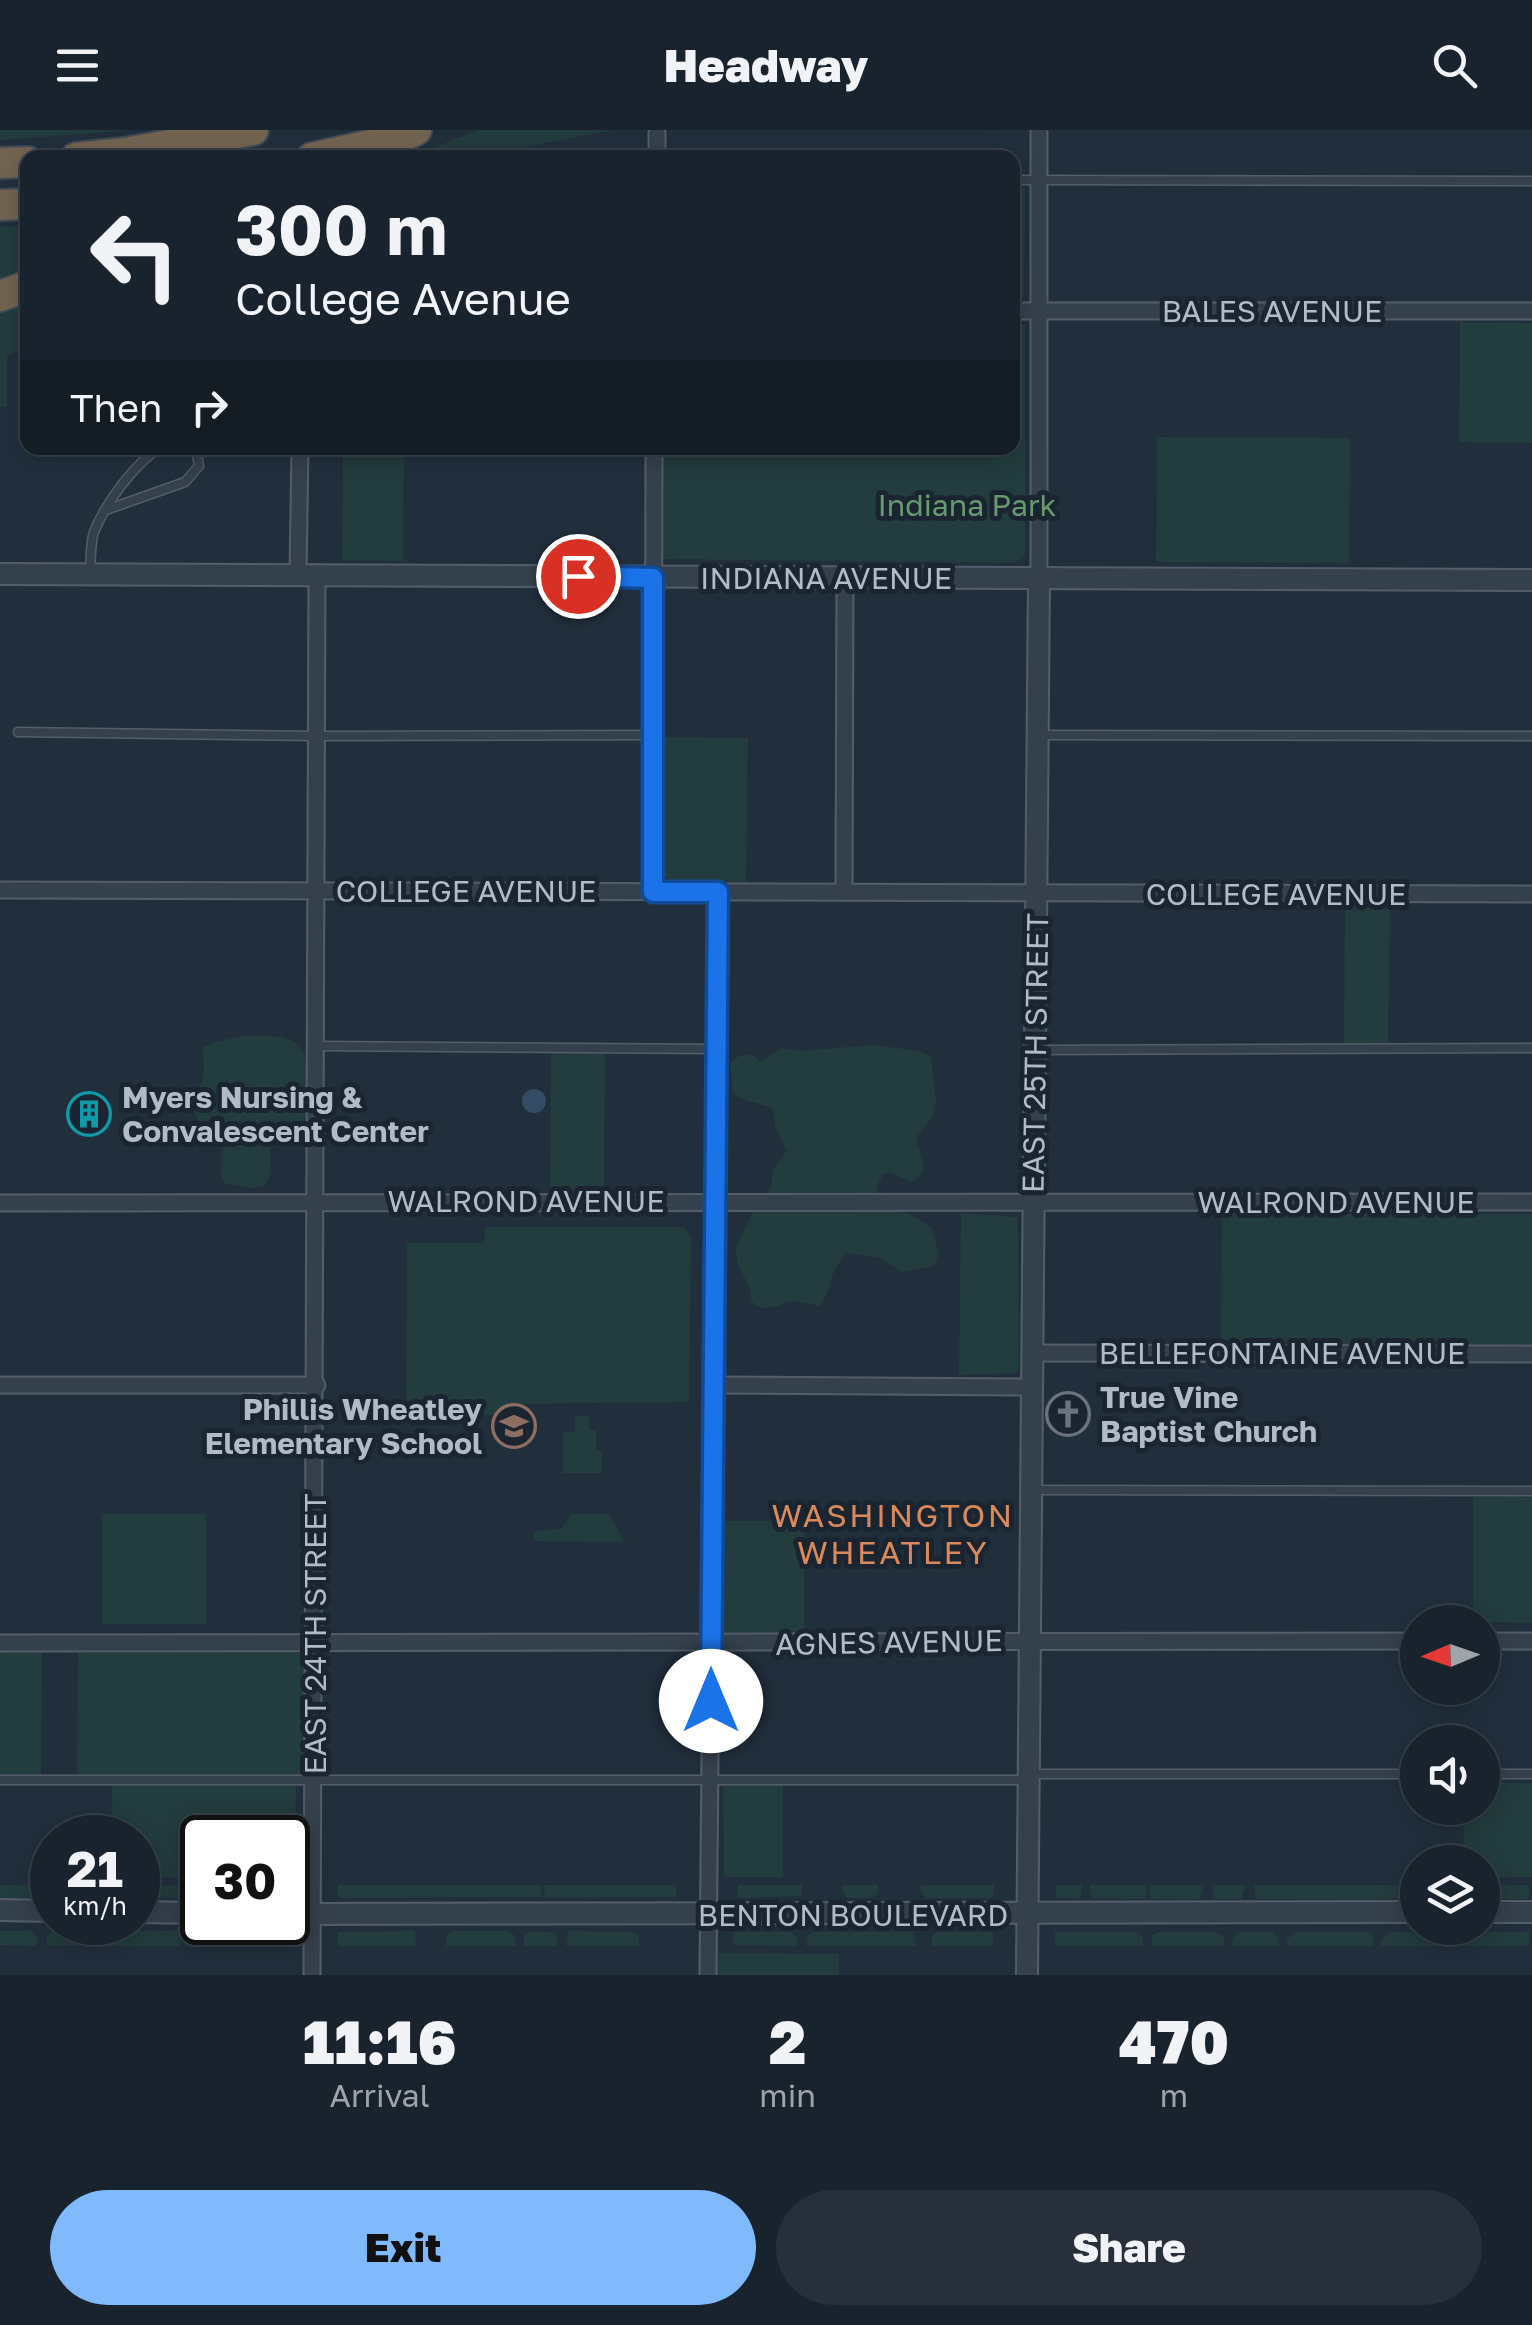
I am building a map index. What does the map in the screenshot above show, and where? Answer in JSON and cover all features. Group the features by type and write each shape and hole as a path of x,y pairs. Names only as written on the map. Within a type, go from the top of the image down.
{"highway":[{"path":"143,150 254,130"},
{"path":"344,150 404,135"},
{"path":"375,150 404,135"}],"street":[{"name":"EAST 25TH STREET","path":"1027,1975 1039,130"},
{"path":"657,133 657,150"},
{"name":"BALES AVENUE","path":"1020,311 1532,312"},
{"name":"EAST 24TH STREET","path":"300,455 317,736 312,1975"},
{"path":"653,892 654,455"},
{"name":"INDIANA AVENUE","path":"0,574 1532,580"},
{"path":"844,892 845,578"},
{"name":"COLLEGE AVENUE","path":"0,890 1532,894"},
{"path":"708,1975 718,892"},
{"name":"WALROND AVENUE","path":"0,1203 1532,1202"},
{"name":"BELLEFONTAINE AVENUE","path":"1032,1353 1532,1354"},
{"path":"0,1385 317,1385"},
{"path":"713,1385 1030,1387"},
{"name":"AGNES AVENUE","path":"0,1643 1400,1641"},
{"path":"1500,1641 1532,1641"},
{"path":"0,1910 30,1911"},
{"name":"BENTON BOULEVARD","path":"312,1914 1400,1912"},
{"path":"1500,1912 1532,1912"}],"lane":[{"path":"1020,180 1532,181"},
{"path":"90,573 93,536 106,510 148,455"},
{"path":"106,510 185,482 200,466 198,455"},
{"path":"18,732 652,735"},
{"path":"1038,735 1532,736"},
{"path":"317,1046 717,1049"},
{"path":"1036,1050 1532,1048"},
{"path":"1030,1490 1532,1491"},
{"path":"0,1780 1400,1774"},
{"path":"1500,1774 1532,1774"}],"green space":[{"path":"0,130 132,130 0,140"},
{"path":"478,130 611,130 515,150 428,150"},
{"path":"1020,187 1025,187 1024,296 1020,299"},
{"path":"20,226 20,282 0,290 0,227"},
{"path":"20,307 20,350 7,356 7,407 0,407 0,311"},
{"name":"Indiana Park","path":"1022,322 1025,555 1015,563 664,559 663,455 1020,455"},
{"path":"1460,322 1532,323 1532,443 1459,442"},
{"path":"1157,437 1350,438 1349,563 1156,562"},
{"path":"343,455 404,455 403,561 342,560"},
{"path":"663,737 748,738 746,882 671,881 662,873"},
{"path":"1345,905 1390,905 1388,1045 1344,1044"},
{"path":"243,1036 286,1038 302,1049 306,1059 306,1116 302,1131 275,1132 269,1178 266,1185 254,1188 225,1184 221,1174 222,1140 209,1125 198,1120 195,1109 203,1077 203,1048"},
{"path":"873,1045 920,1051 931,1057 936,1101 932,1117 916,1138 924,1165 921,1175 912,1182 890,1172 883,1174 876,1188 877,1205 909,1214 931,1227 939,1254 934,1266 902,1272 878,1257 847,1253 820,1306 793,1301 769,1308 758,1306 751,1301 750,1288 737,1263 736,1248 753,1211 771,1188 773,1169 786,1151 773,1109 733,1093 730,1063 739,1056 752,1054 760,1062 781,1048 800,1051"},
{"path":"551,1052 605,1053 604,1189 550,1189"},
{"path":"961,1213 1018,1217 1019,1368 1015,1373 959,1375"},
{"path":"1222,1213 1532,1214 1532,1344 1221,1344"},
{"path":"485,1227 684,1227 691,1237 689,1402 512,1404 511,1415 423,1414 422,1408 406,1408 407,1243 484,1243"},
{"path":"575,1416 589,1416 589,1430 596,1431 596,1450 602,1451 602,1473 563,1473 563,1432 575,1432"},
{"path":"1473,1497 1532,1497 1532,1623 1500,1622 1500,1605 1473,1605"},
{"path":"102,1514 206,1514 206,1624 102,1624"},
{"path":"572,1514 609,1514 625,1542 534,1541 534,1532 562,1528"},
{"path":"721,1521 804,1521 804,1634 722,1632"},
{"path":"0,1652 42,1652 41,1774 0,1774"},
{"path":"300,1652 308,1659 306,1776 77,1776 78,1653"},
{"path":"1500,1783 1532,1783 1532,1877 1500,1877 1500,1845 1464,1845 1463,1825 1500,1825"},
{"path":"112,1784 296,1784 295,1815 180,1815 180,1877 160,1877 160,1815 111,1815"},
{"path":"783,1784 783,1877 724,1877 723,1785"},
{"path":"0,1885 30,1885 30,1898 0,1898"},
{"path":"160,1885 180,1885 177,1898 160,1898"},
{"path":"338,1885 541,1885 541,1897 342,1898 338,1896"},
{"path":"544,1885 676,1885 676,1897 545,1898"},
{"path":"738,1885 802,1885 802,1896 738,1898"},
{"path":"841,1885 878,1885 878,1893 873,1898 846,1898"},
{"path":"921,1885 994,1885 993,1898 926,1898"},
{"path":"1056,1885 1082,1885 1080,1898 1056,1898"},
{"path":"1090,1885 1146,1885 1146,1899 1087,1898 1091,1898"},
{"path":"1150,1885 1204,1885 1200,1899 1150,1899"},
{"path":"1211,1885 1246,1885 1241,1899 1215,1899"},
{"path":"1253,1885 1400,1885 1400,1899 1256,1899"},
{"path":"1500,1885 1529,1885 1529,1899 1500,1899"},
{"path":"0,1931 30,1931 30,1945 37,1946 0,1945"},
{"path":"160,1931 180,1931 181,1946 97,1946 160,1945"},
{"path":"415,1931 416,1946 338,1946 341,1932"},
{"path":"451,1931 509,1931 515,1936 516,1946 446,1946 446,1936"},
{"path":"531,1931 555,1933 558,1946 523,1946 524,1936"},
{"path":"569,1931 633,1932 638,1935 640,1946 566,1946"},
{"path":"733,1932 791,1932 797,1937 798,1946 733,1945"},
{"path":"913,1932 916,1946 806,1946 808,1935"},
{"path":"936,1932 993,1932 993,1946 932,1946"},
{"path":"1055,1932 1137,1932 1143,1938 1143,1946 1055,1946"},
{"path":"1217,1932 1224,1937 1225,1946 1151,1946 1152,1935"},
{"path":"1240,1932 1272,1932 1279,1946 1232,1946 1233,1938"},
{"path":"1296,1932 1367,1932 1373,1937 1374,1946 1287,1946 1287,1939"},
{"path":"1388,1932 1400,1932 1400,1945 1440,1946 1381,1946"},
{"path":"1500,1932 1529,1932 1529,1946 1449,1946 1500,1945"},
{"path":"718,1953 839,1954 839,1975 718,1975"}],"water":[{"path":"534,1089 543,1092 543,1110 534,1113 525,1110 522,1101 525,1092"}],"place":[{"name":"Myers Nursing & Convalescent Center","path":"89,1114"},
{"name":"True Vine Baptist Church","path":"1068,1414"},
{"name":"Phillis Wheatley Elementary School","path":"514,1426"}],"district":[{"name":"WASHINGTON WHEATLEY","path":"893,1534"}],"route":[{"path":"578,576 653,578 653,892 718,892 711,1701"}]}
